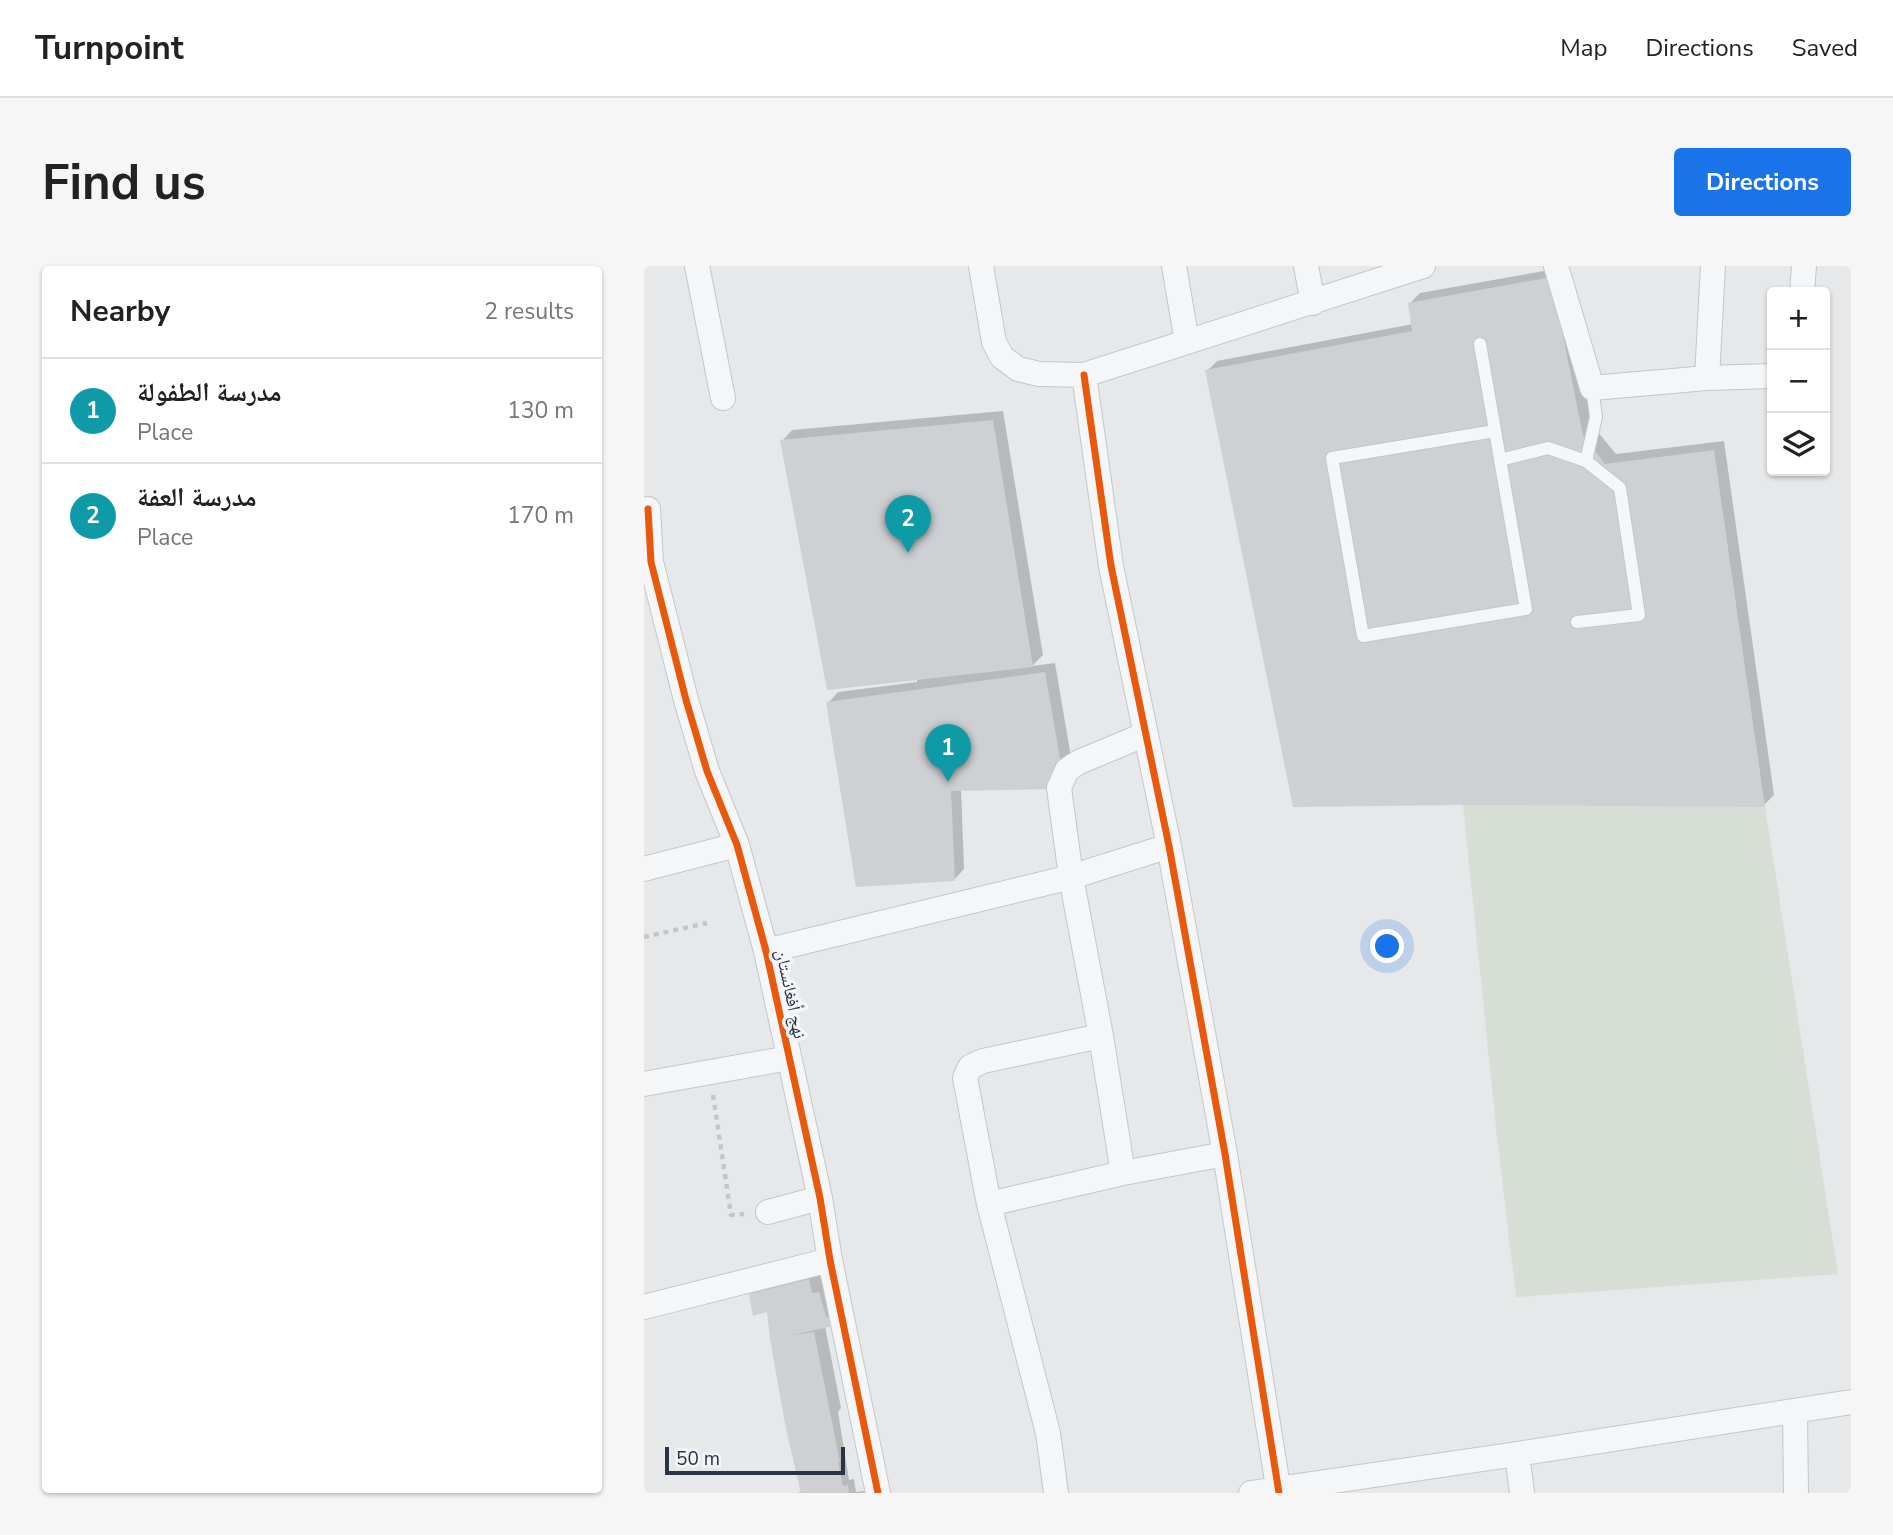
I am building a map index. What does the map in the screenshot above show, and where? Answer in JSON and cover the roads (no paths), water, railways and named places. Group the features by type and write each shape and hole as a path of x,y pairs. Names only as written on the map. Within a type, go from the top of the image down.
{"street":[{"path":"697,266 723,398"},
{"path":"981,266 994,342 1002,357 1018,369 1040,374 1084,375 1423,266"},
{"path":"1174,266 1187,342"},
{"path":"1306,266 1313,303"},
{"path":"1556,266 1592,388 1707,378 1767,376"},
{"path":"1707,378 1713,266"},
{"path":"1802,287 1804,266"},
{"path":"1084,375 1111,566 1169,846 1225,1154 1279,1490"},
{"name":"نهج أفغانستان","path":"648,509 648,563 707,771 737,845 766,951 820,1198 830,1260 878,1493"},
{"path":"1123,1173 1071,877 1059,788 1067,770 1079,762 1146,734"},
{"path":"644,869 737,845"},
{"path":"766,951 1071,877 1169,846"},
{"path":"1056,1493 1048,1433 989,1204 965,1078 970,1067 983,1061 1101,1036"},
{"path":"644,1084 789,1058"},
{"path":"989,1204 1123,1173 1225,1154"},
{"path":"768,1212 820,1198"},
{"path":"644,1307 830,1260"},
{"path":"1251,1493 1851,1402"},
{"path":"1795,1412 1796,1493"},
{"path":"1517,1454 1522,1493"}],"lane":[{"path":"1480,344 1495,431 1500,460 1525,608 1363,636 1332,458 1495,431"},
{"path":"1586,461 1596,417 1592,388"},
{"path":"1500,460 1548,448 1586,461 1620,488 1639,615 1577,622"}],"place":[{"name":"مدرسة العفة","path":"908,553"},
{"name":"مدرسة الطفولة","path":"948,782"}]}
